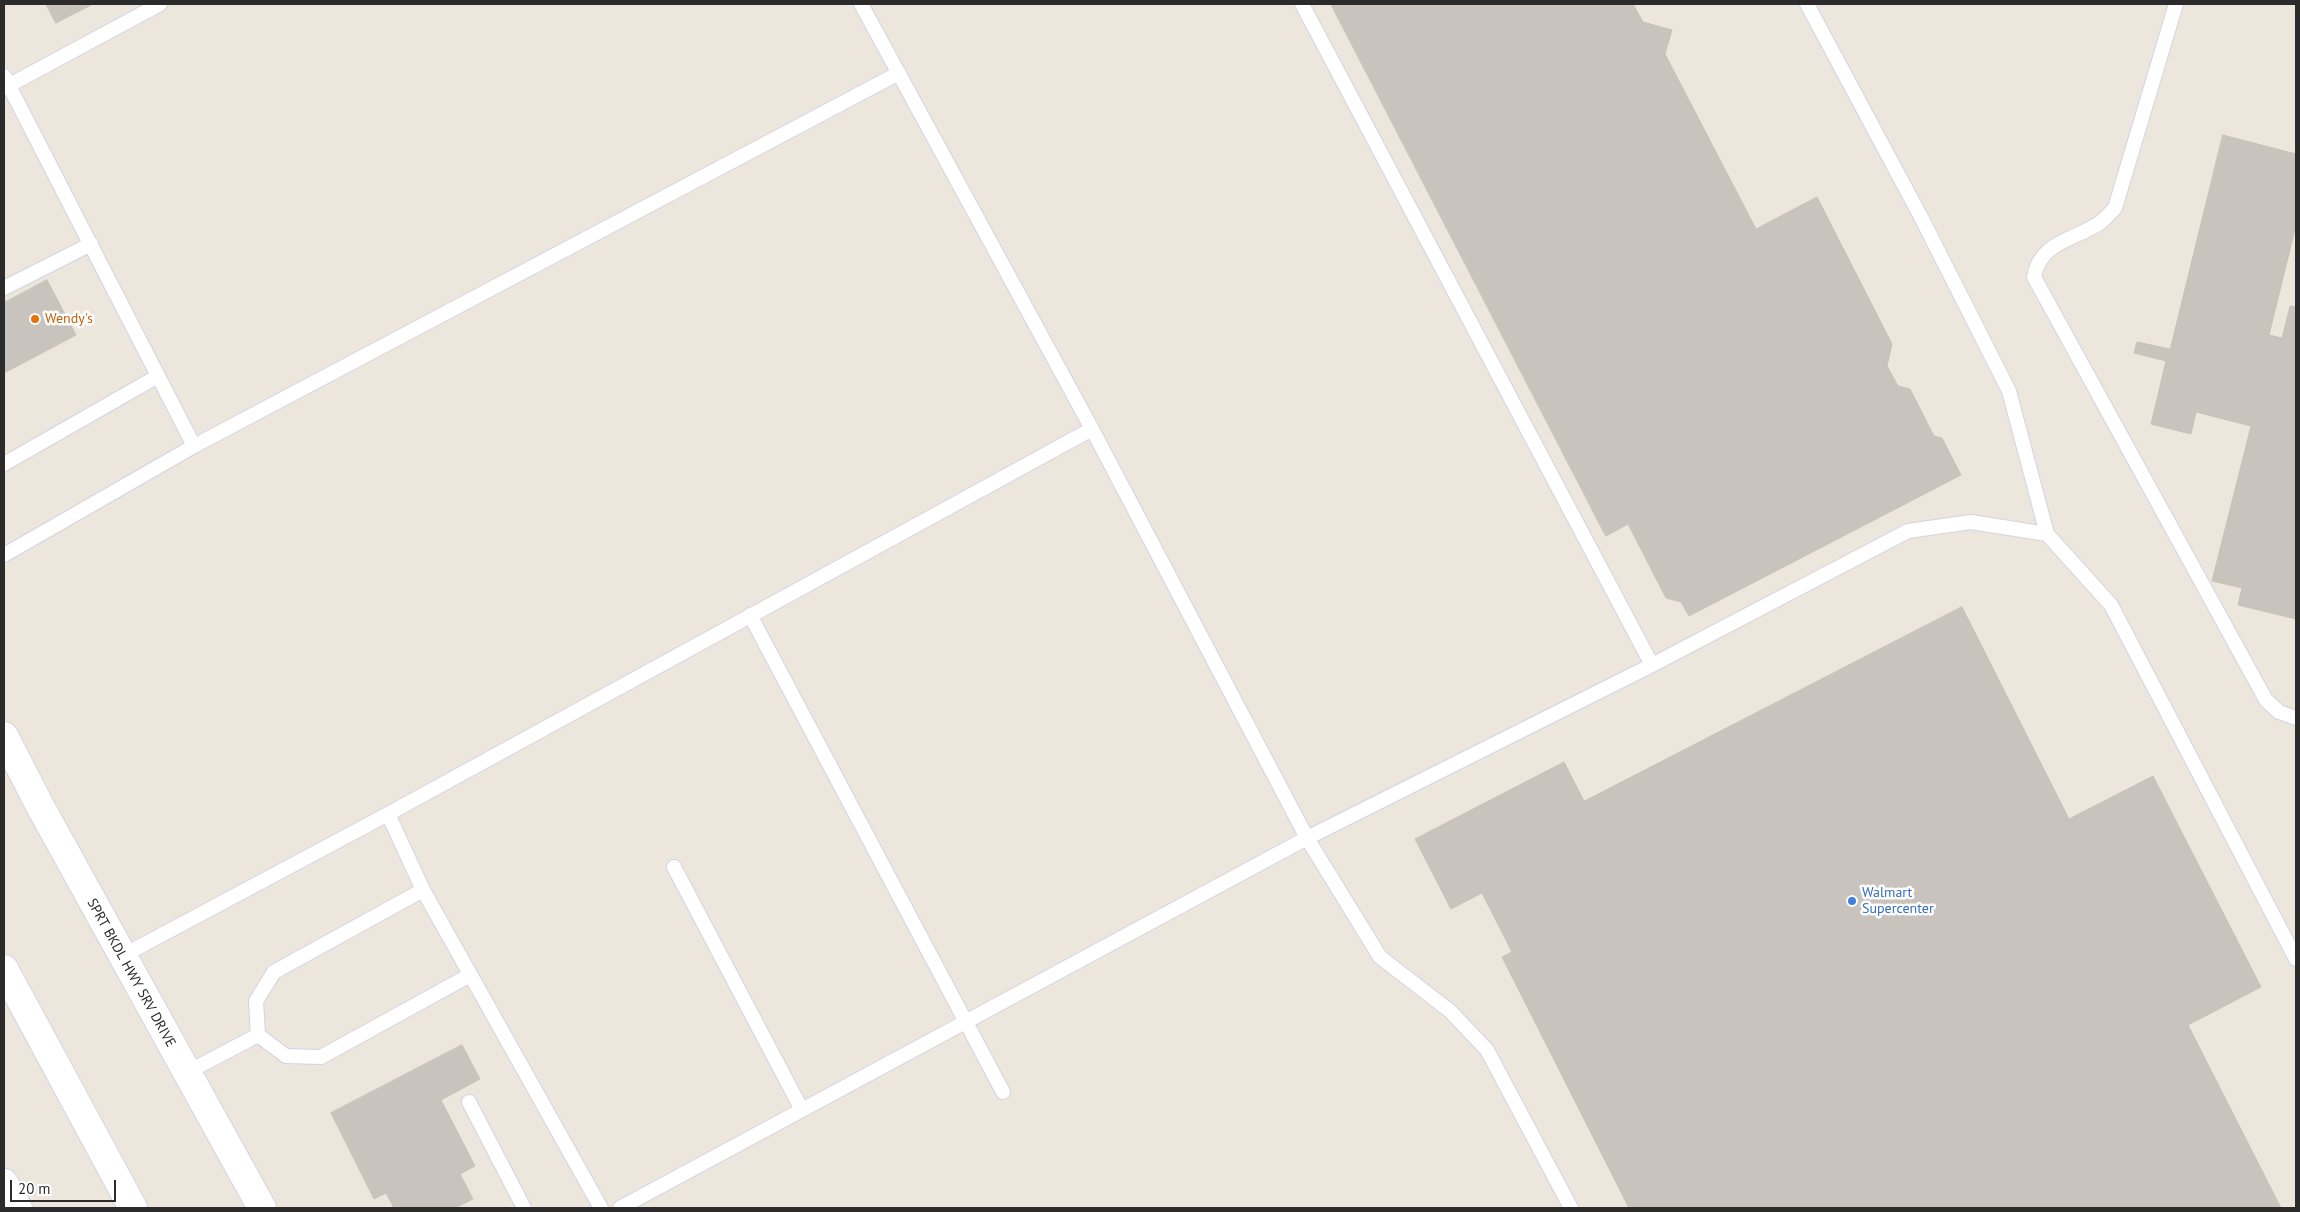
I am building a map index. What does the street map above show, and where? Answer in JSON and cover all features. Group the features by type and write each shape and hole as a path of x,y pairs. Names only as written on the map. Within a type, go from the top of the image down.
{"street":[{"name":"SPRT BKDL HWY SRV DRIVE","path":"4,736 122,956 262,1208"},
{"path":"4,969 133,1208"},
{"path":"4,1183 18,1208"}],"lane":[{"path":"160,4 5,83 91,244 194,446"},
{"path":"861,4 1092,430 1307,838 1380,957 1450,1011 1487,1050 1572,1208"},
{"path":"1302,4 1652,665"},
{"path":"1807,4 1922,219 2009,390 2047,534 2111,605 2296,959"},
{"path":"2176,4 2116,208 2101,222 2048,250 2036,265 2034,277 2266,700 2279,712 2296,718"},
{"path":"4,555 194,446 899,73"},
{"path":"4,288 91,244"},
{"path":"4,464 158,376"},
{"path":"122,956 388,814 1092,430"},
{"path":"620,1208 1307,838 1652,665 1908,531 1971,522 2047,534"},
{"path":"750,615 1003,1092"},
{"path":"388,814 423,890 600,1208"},
{"path":"674,867 802,1110"},
{"path":"423,890 274,972 256,1001 258,1035 286,1056 321,1056 470,975"},
{"path":"186,1073 258,1035"},
{"path":"469,1102 524,1208"}],"building":[{"path":"46,4 93,4 56,23"},
{"path":"1331,4 1633,4 1643,22 1672,30 1665,54 1756,229 1817,197 1892,344 1887,366 1898,386 1910,389 1934,436 1942,438 1961,475 1689,616 1681,602 1666,598 1628,524 1606,536"},
{"path":"2223,135 2296,154 2296,225 2269,335 2282,338 2290,306 2296,307 2296,619 2238,605 2242,588 2212,581 2251,426 2196,412 2191,434 2151,424 2166,361 2134,353 2137,342 2170,349"},
{"name":"Wendy's","path":"47,280 76,335 4,373 4,303"},
{"name":"Walmart Supercenter","path":"1962,607 2069,819 2153,776 2261,987 2188,1025 2281,1208 1629,1208 1502,957 1512,952 1482,893 1451,909 1415,839 1564,762 1584,801"},
{"path":"462,1045 480,1079 441,1100 475,1166 460,1174 473,1199 455,1208 394,1208 386,1193 374,1199 331,1113"}],"place":[{"name":"Wendy's","path":"35,319"},
{"name":"Walmart Supercenter","path":"1852,901"}]}
